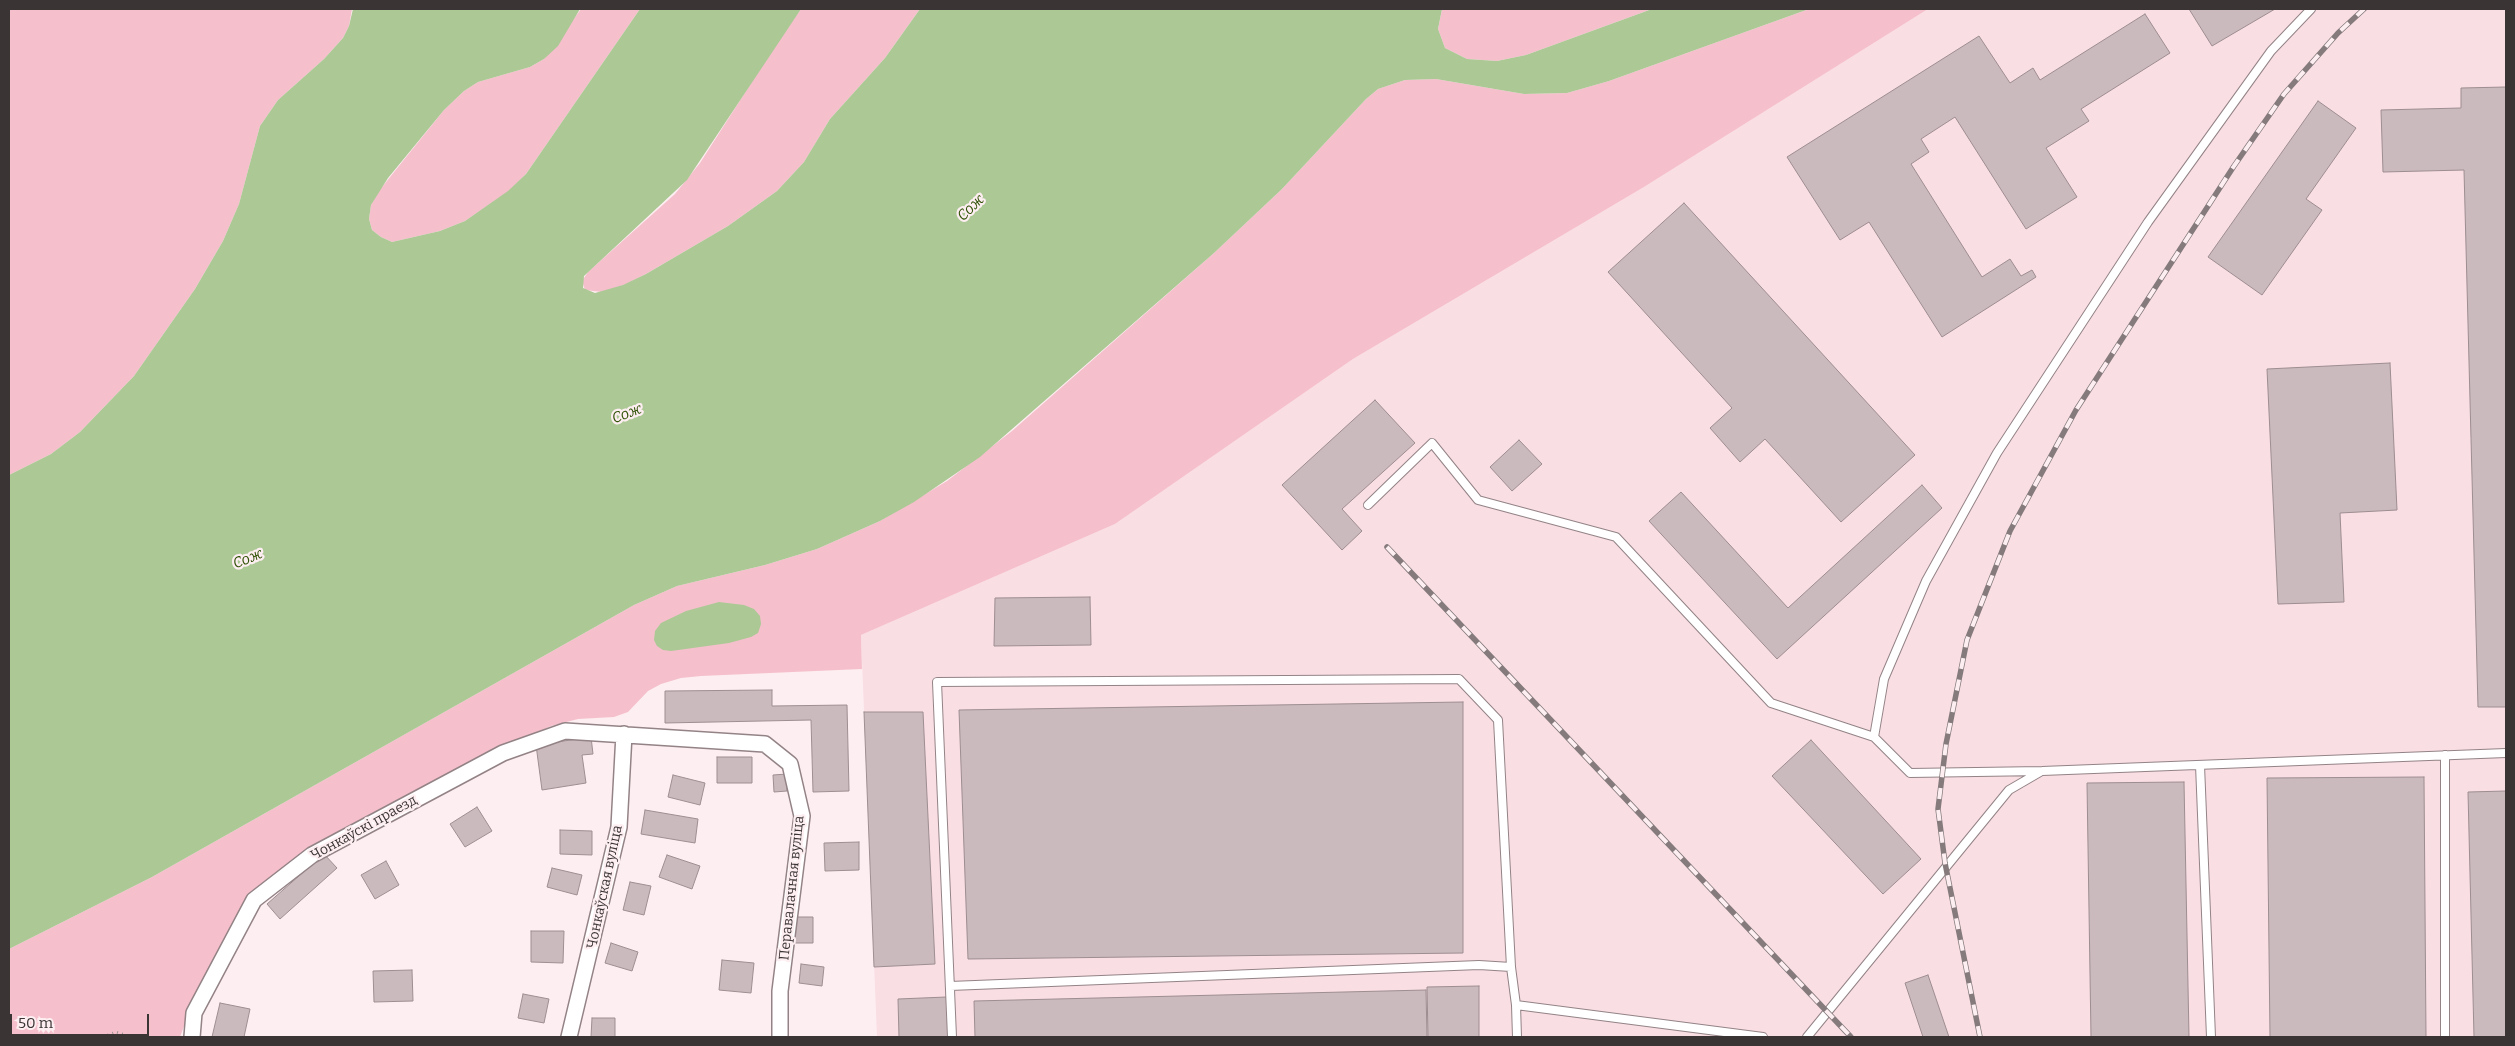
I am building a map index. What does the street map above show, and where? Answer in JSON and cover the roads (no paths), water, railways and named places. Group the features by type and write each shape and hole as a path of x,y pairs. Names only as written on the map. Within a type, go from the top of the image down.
{"street":[{"name":"Чонкаўскі праезд","path":"192,1037 194,1013 254,900 312,855 503,752 565,731 624,734"},
{"name":"Чонкаўская вуліца","path":"569,1037 619,827 624,734"},
{"name":"Перавалачная вуліца","path":"624,734 764,744 790,764 802,816 780,991 780,1037"}],"lane":[{"path":"1874,737 1884,679 1926,581 1997,452 2148,222 2271,51 2311,9"},
{"path":"1368,505 1432,443 1478,500 1616,537 1770,703 1874,737 1910,773 2042,771 2506,752"},
{"path":"952,1037 937,682 1459,679 1498,720 1511,966 1516,1005 1517,1037"},
{"path":"2445,755 2445,1037"},
{"path":"2200,765 2211,1037"},
{"path":"1807,1037 2009,790 2042,771"},
{"path":"950,986 1480,965 1511,966"},
{"path":"1516,1005 1764,1037"}],"water":[{"name":"Сож","path":"353,9 580,9 558,46 544,59 530,67 478,82 464,91 444,110 388,178 371,205 369,219 372,230 392,242 440,231 465,221 508,191 526,174 640,9 801,9 687,180 584,276 583,288 595,293 623,285 646,274 728,226 777,191 804,162 830,119 885,58 920,9 1442,9 1438,29 1445,48 1467,59 1497,61 1526,55 1652,9 1809,9 1609,81 1567,93 1524,94 1436,79 1405,80 1378,89 1366,99 1282,189 1214,253 980,457 914,502 880,521 817,549 765,565 677,586 634,605 152,877 9,949 9,475 51,454 80,432 134,376 195,289 223,241 239,204 260,126 278,100 324,59 343,38 349,26"},
{"path":"719,602 744,605 754,609 760,616 761,624 758,633 729,643 671,651 663,650 657,646 654,640 655,631 661,623 686,611"}],"railway":[{"path":"1980,1037 1945,863 1938,809 1946,744 1967,640 2010,531 2076,410 2234,166 2284,94 2338,33 2364,9"},
{"path":"1387,547 1851,1037"}]}
